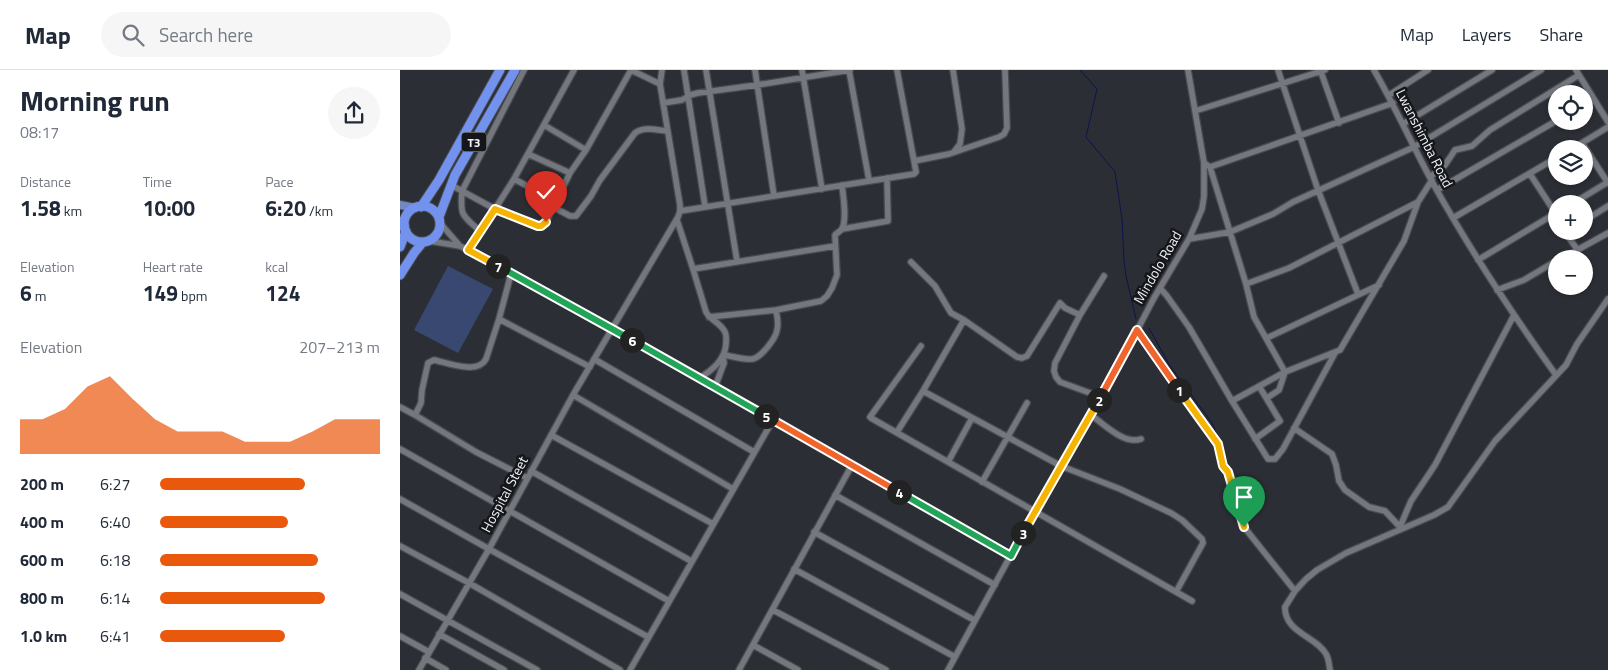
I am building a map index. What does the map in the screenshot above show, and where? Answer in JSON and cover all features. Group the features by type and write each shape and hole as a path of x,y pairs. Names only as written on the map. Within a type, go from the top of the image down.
{"highway":[{"name":"T3","path":"418,207 439,180 500,70"},
{"name":"T3","path":"439,220 450,185 515,70"},
{"path":"400,247 407,216 418,207 431,209 439,220 438,234 414,253 400,275"},
{"path":"404,226 413,240 426,242"}],"main road":[{"path":"400,205 418,207"}],"street":[{"path":"480,231 463,216 461,210 462,191 524,70"},
{"path":"468,250 514,179 574,70"},
{"path":"450,185 495,209 541,226 546,222 570,173 586,150 631,70 660,84"},
{"path":"662,70 660,84 680,211 914,174 916,172 897,70"},
{"path":"684,70 705,206"},
{"path":"706,70 737,261"},
{"path":"754,70 774,196"},
{"path":"802,70 822,189"},
{"path":"663,102 682,100 698,92 710,92 849,70 869,180"},
{"path":"953,70 962,130 960,144 954,152"},
{"path":"914,161 949,154 1004,134 1008,120 1005,70"},
{"name":"Mindolo Road","path":"948,670 974,620 1101,398 1160,288 1189,239 1202,209 1204,163 1188,70"},
{"path":"1278,70 1318,190 1358,294"},
{"name":"Lwanshimba Road","path":"1374,70 1437,190 1478,260 1556,375"},
{"path":"1388,95 1428,70"},
{"path":"1403,124 1492,70"},
{"path":"1189,239 1230,232 1273,214 1292,202 1414,147 1541,70"},
{"path":"1196,111 1282,82 1323,71 1339,123"},
{"path":"1232,401 1285,372 1335,353 1342,347 1404,241 1418,202 1431,179 1445,165 1455,150 1472,146 1490,130 1578,72 1608,122"},
{"path":"1210,168 1393,103"},
{"path":"544,125 586,150"},
{"path":"1437,190 1548,126"},
{"path":"1587,140 1608,127"},
{"path":"514,179 570,216 576,216 635,132 645,128 667,131"},
{"path":"528,154 570,173"},
{"path":"1587,195 1608,183 1593,160"},
{"path":"1204,163 1210,168 1246,284 1254,317 1285,372 1279,390 1267,398"},
{"path":"1453,218 1548,163"},
{"path":"1530,174 1548,202"},
{"path":"709,317 776,310 821,301 832,288 837,275 835,235 842,229 888,221 887,178"},
{"path":"842,185 845,212 842,229"},
{"path":"1246,284 1289,268 1418,202"},
{"path":"1593,215 1608,206"},
{"name":"Hospital Steet","path":"419,670 489,549 573,395 680,211"},
{"path":"1478,260 1548,219"},
{"path":"439,220 460,246"},
{"path":"676,220 706,312 727,336 723,367 715,387"},
{"path":"1571,240 1577,250 1608,232"},
{"path":"426,242 460,246 468,250 700,378 1011,556"},
{"path":"693,269 835,246"},
{"path":"911,262 936,286 952,313 1017,357 1027,356 1060,303 1065,308 1080,315"},
{"path":"1497,290 1524,280 1548,266"},
{"path":"415,415 421,403 422,390 430,361 434,360 467,367 480,366 484,363 499,319 511,274"},
{"path":"1101,398 1060,382 1054,371 1055,363 1080,315 1104,276"},
{"path":"1267,338 1379,285"},
{"path":"1160,288 1189,327 1268,459 1275,459 1283,449 1335,353"},
{"path":"1330,670 1327,655 1323,649 1299,632 1287,617 1285,607 1295,591 1317,570 1346,553 1399,528 1434,515 1448,507 1495,441 1566,365 1577,344 1608,300"},
{"path":"724,355 750,359 758,357 777,333 778,319 776,310"},
{"path":"1399,528 1411,501 1436,465 1514,315"},
{"path":"499,319 590,367"},
{"path":"897,432 964,320"},
{"path":"1137,330 1218,444 1223,466 1228,472 1244,527 1295,591"},
{"path":"921,346 870,417 1192,601"},
{"path":"700,378 713,369 724,355"},
{"path":"594,359 754,452"},
{"path":"1255,439 1280,421 1259,386"},
{"path":"923,391 1061,466 1120,489 1182,520 1203,543 1176,592"},
{"path":"573,395 733,489"},
{"path":"982,482 1027,403"},
{"path":"400,407 476,452 527,478"},
{"path":"1091,415 1131,441 1141,439"},
{"path":"948,462 972,418"},
{"path":"630,670 773,420"},
{"path":"1294,428 1332,454 1340,481 1345,490 1369,507 1385,511 1399,528"},
{"path":"551,435 712,524"},
{"path":"400,450 669,601"},
{"path":"739,670 852,465"},
{"path":"530,471 691,561"},
{"path":"835,495 995,585"},
{"path":"400,498 648,637"},
{"path":"814,532 974,620"},
{"path":"400,546 469,583 620,670"},
{"path":"794,569 954,657"},
{"path":"400,594 537,670"},
{"path":"773,610 886,670"},
{"path":"440,634 504,670"},
{"path":"400,636 446,670"},
{"path":"753,645 798,670"}],"shaded area":[{"path":"448,266 493,289 458,353 414,330"}],"waterway":[{"path":"1080,70 1097,89 1086,137 1115,172 1122,219 1126,276 1136,319"},
{"path":"1149,328 1170,366 1212,423 1219,440"},
{"path":"1222,449 1241,497"}],"route":[{"path":"546,222 544,225 538,226 495,209 468,250 700,378 1011,556 1110,382 1137,330 1199,420 1218,444 1223,466 1228,472 1244,527"}]}
